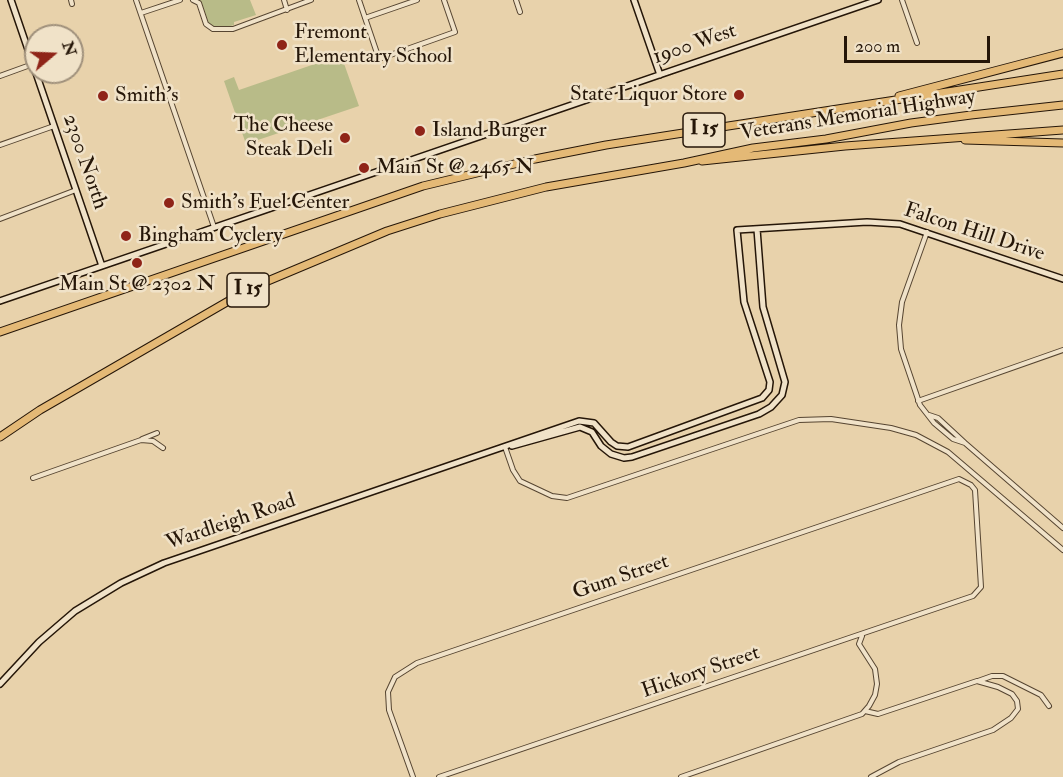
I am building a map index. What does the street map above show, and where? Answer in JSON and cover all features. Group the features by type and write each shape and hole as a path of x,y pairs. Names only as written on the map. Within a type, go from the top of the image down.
{"highway":[{"path":"874,104 1063,53"},
{"name":"Veterans Memorial Highway","path":"0,332 423,186 535,159 606,145 1063,74"},
{"name":"Veterans Memorial Highway","path":"0,437 40,410 251,288 377,235 440,214 546,187 684,163 753,148 826,139 911,123 1063,105"},
{"path":"684,163 845,146 1063,130"},
{"path":"939,139 1063,142"}],"main road":[{"name":"2300 North","path":"10,0 24,39"},
{"path":"633,0 660,75"},
{"name":"1900 West","path":"0,301 878,0"},
{"name":"2300 North","path":"40,84 102,266"},
{"name":"Falcon Hill Drive","path":"504,447 584,420 597,425 614,444 632,447 765,396 769,390 770,381 744,302 734,230 867,222 900,224 1063,279"},
{"path":"504,447 526,444 580,427 592,432 607,452 619,457 632,457 759,414 771,407 782,395 785,382 763,308 758,229"},
{"name":"Wardleigh Road","path":"0,684 28,652 63,621 98,596 135,576 191,554 504,447"}],"street":[{"path":"136,0 214,227"},
{"path":"141,13 180,0"},
{"path":"193,0 199,3 206,24 213,29 232,29 311,0"},
{"path":"284,0 287,9"},
{"path":"358,0 379,59 455,32 444,0"},
{"path":"365,18 417,0"},
{"path":"516,0 520,12"},
{"path":"902,0 917,43"},
{"path":"0,76 24,67"},
{"path":"0,145 54,126"},
{"path":"0,219 76,190"},
{"path":"927,232 903,294 899,324 901,349 918,401 933,422 950,437 965,443 1063,528"},
{"path":"918,401 1063,350"},
{"path":"504,447 520,481 552,496 567,498 799,420 825,418 891,428 916,435 948,452 1063,550"},
{"path":"33,478 157,433"},
{"path":"141,440 153,441 163,448"},
{"name":"Hickory Street","path":"439,777 973,597 981,587 975,490 971,484 959,479"},
{"name":"Gum Street","path":"413,777 390,710 388,692 395,677 417,663 959,479"},
{"path":"682,777 862,714 875,695 877,684 875,669 860,644 860,637 865,633"},
{"path":"865,711 878,714 992,676 1003,676 1041,695 1049,706"},
{"path":"871,777 899,762 993,730 1011,718 1018,709 1017,701 1012,694 977,681"}],"green space":[{"path":"198,0 250,0 256,15 234,22 234,25 214,28 208,23"},
{"path":"341,55 359,106 246,144 224,81 234,77 239,90"}],"place":[{"name":"Fremont Elementary School","path":"282,45"},
{"name":"State Liquor Store","path":"739,95"},
{"name":"Smith's","path":"103,96"},
{"name":"Island Burger","path":"420,131"},
{"name":"The Cheese Steak Deli","path":"345,138"},
{"name":"Main St @ 2465 N","path":"364,168"},
{"name":"Smith's Fuel Center","path":"169,203"},
{"name":"Bingham Cyclery","path":"126,236"},
{"name":"Main St @ 2302 N","path":"137,263"}]}
